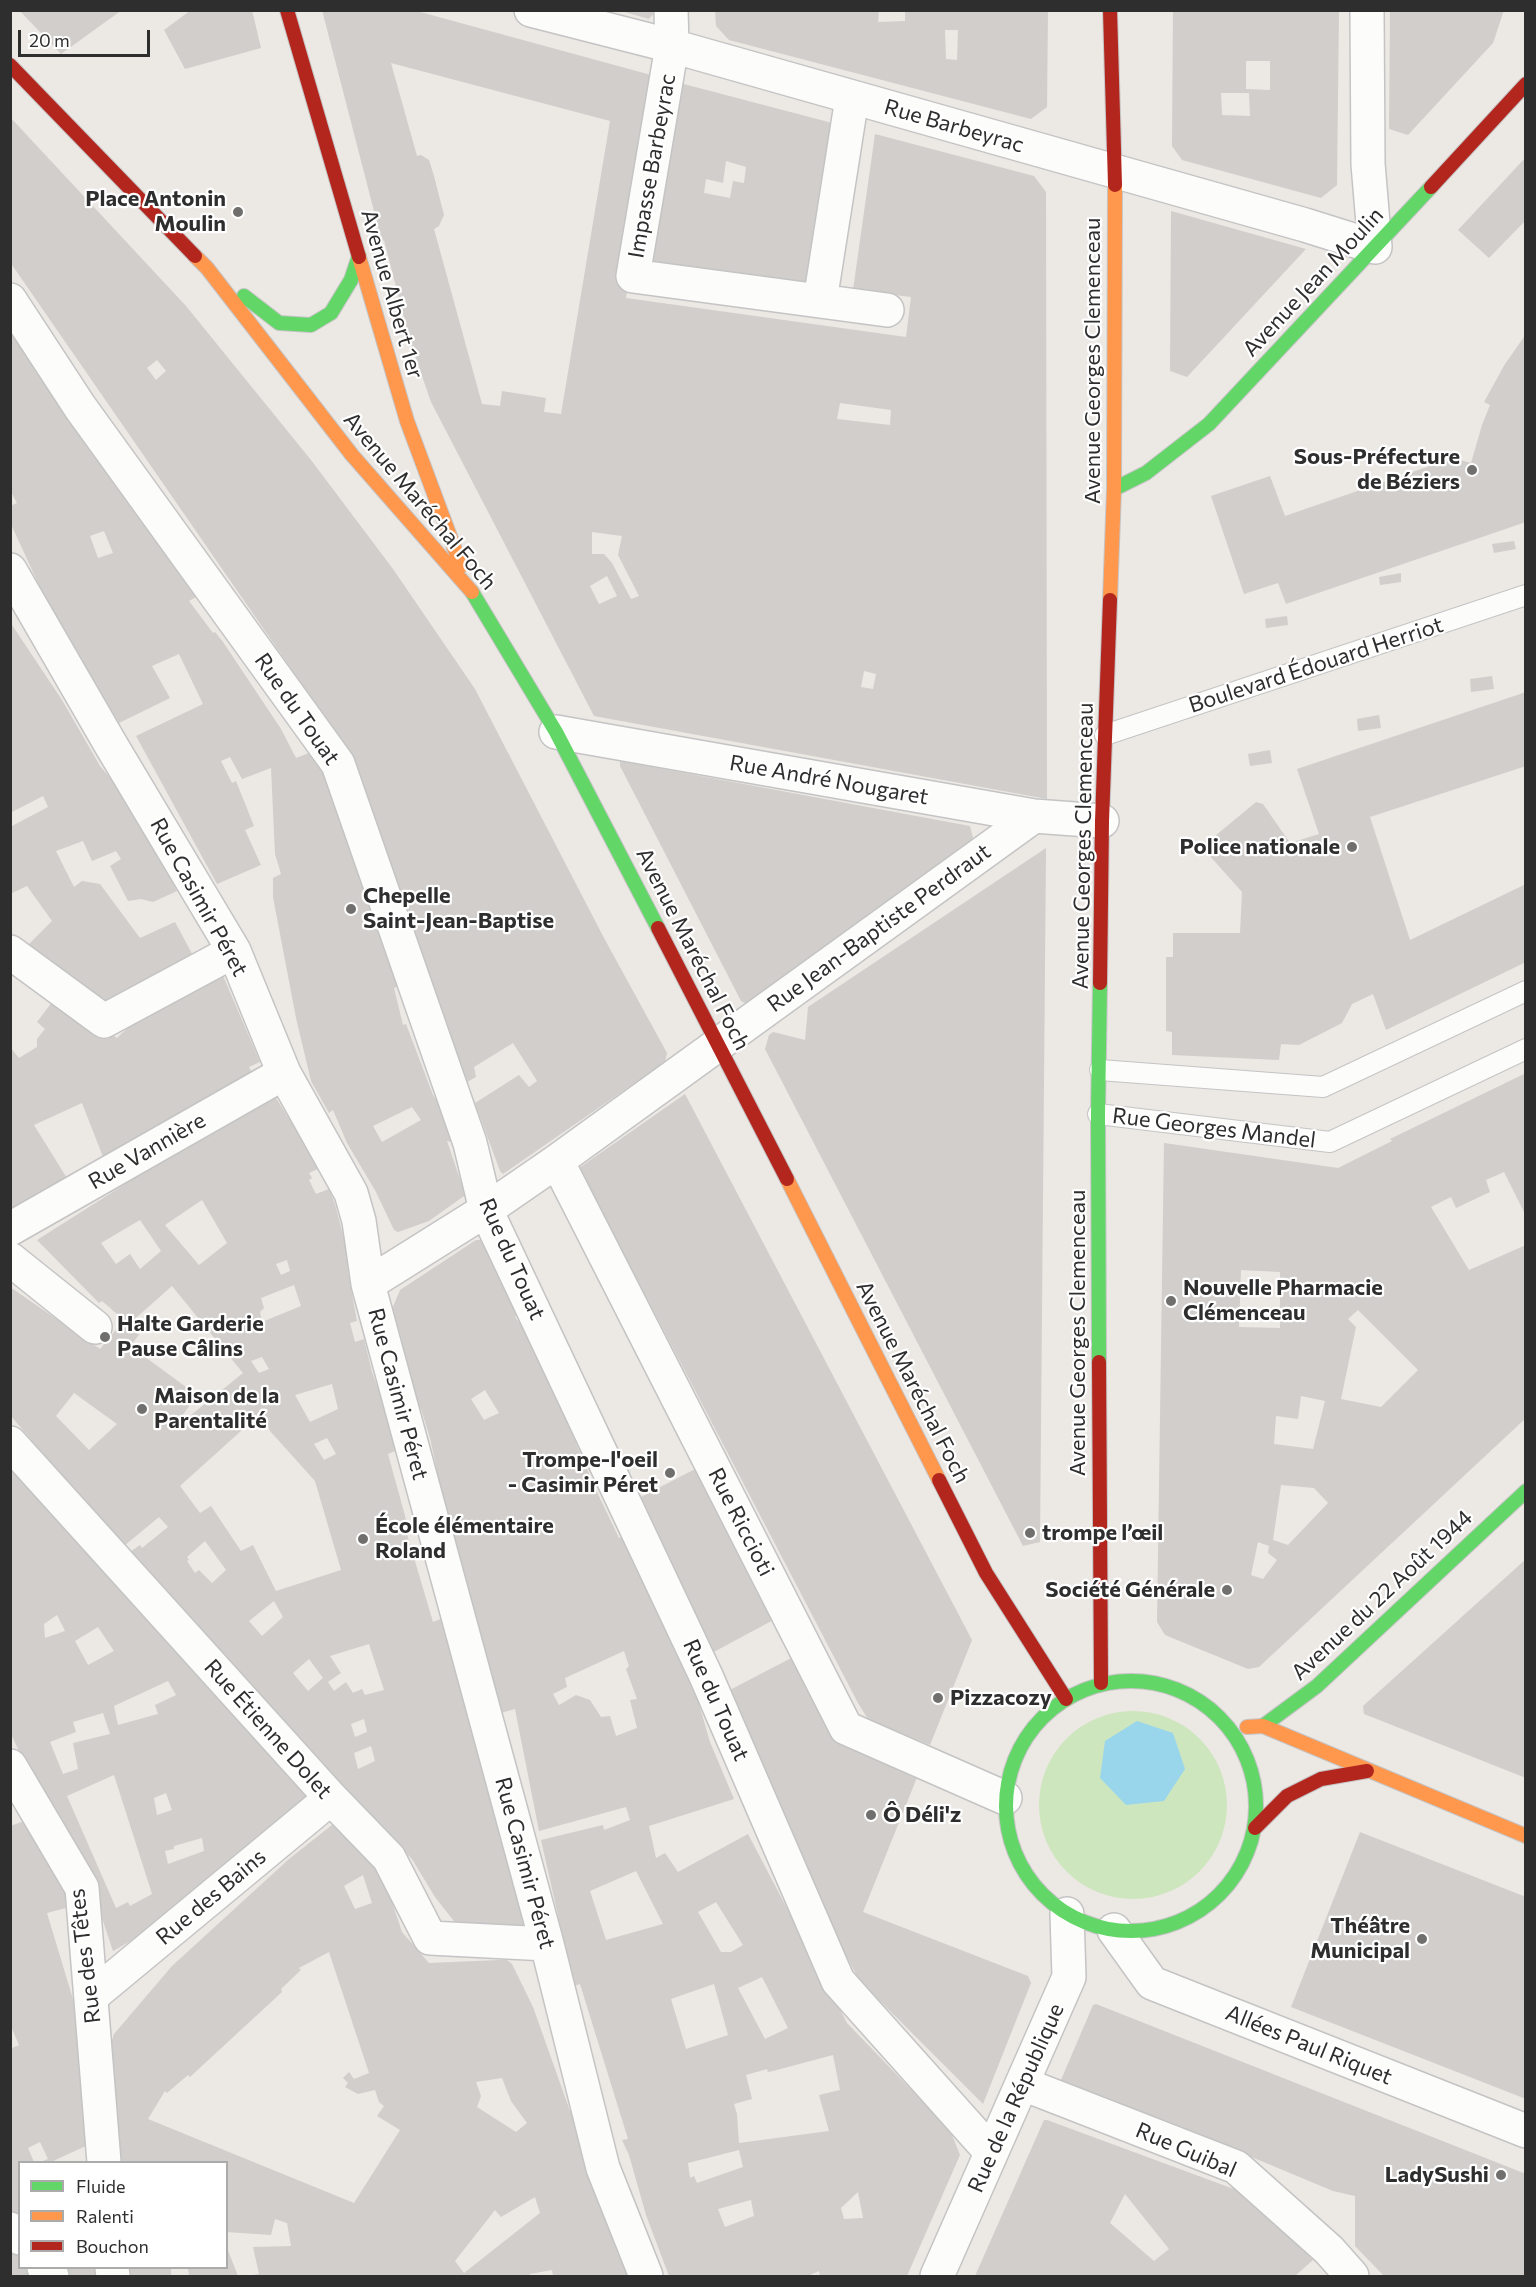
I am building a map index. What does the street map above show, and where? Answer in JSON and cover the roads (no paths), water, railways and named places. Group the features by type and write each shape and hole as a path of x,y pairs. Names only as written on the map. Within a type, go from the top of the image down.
{"main road":[{"name":"Avenue Albert 1er","path":"287,10 407,421 468,585"},
{"name":"Avenue Georges Clemenceau","path":"1101,1683 1098,1114 1102,821 1114,489 1115,172 1110,10"},
{"name":"Avenue Maréchal Foch","path":"10,64 207,268 352,455 468,585 556,732 718,1044 986,1573 1065,1699"},
{"name":"Avenue Jean Moulin","path":"1114,489 1146,473 1209,424 1526,84"},
{"name":"Avenue Maréchal Foch","path":"207,268 279,323 311,326 331,313 351,280 359,255"},
{"name":"Avenue du 22 Août 1944","path":"1263,1726 1317,1686 1526,1491"},
{"path":"1137,1680 1173,1687 1205,1704 1231,1729 1248,1759 1256,1794 1255,1828 1242,1864 1220,1895 1188,1918 1152,1930 1114,1930 1067,1914 1040,1893 1020,1865 1008,1833 1005,1798 1011,1769 1023,1741 1041,1717 1065,1699 1101,1683 1137,1680"},
{"path":"1231,1729 1263,1726 1526,1836"},
{"path":"1255,1828 1287,1796 1321,1779 1367,1771"}],"street":[{"name":"Rue Barbeyrac","path":"531,10 672,46 1375,247"},
{"path":"671,10 672,46"},
{"path":"1367,10 1368,164 1375,247"},
{"name":"Impasse Barbeyrac","path":"672,46 633,276 887,310"},
{"path":"820,301 852,98"},
{"name":"Rue du Touat","path":"10,300 80,407 338,764 470,1143 486,1210 706,1676 838,1981 991,2152"},
{"name":"Rue Casimir Péret","path":"10,570 234,951 284,1073 351,1193 360,1221 368,1284 547,1944 603,2168 646,2277"},
{"name":"Rue André Nougaret","path":"556,732 1034,816 1102,821"},
{"name":"Rue Jean-Baptiste Perdraut","path":"368,1284 486,1210 557,1161 1034,816"},
{"path":"10,952 104,1021 234,951"},
{"name":"Rue Vannière","path":"10,1229 284,1073"},
{"name":"Rue Riccioti","path":"557,1161 846,1728 1005,1798"},
{"path":"10,1259 95,1327"},
{"name":"Rue Étienne Dolet","path":"10,1443 331,1798 389,1858 430,1938 547,1944"},
{"name":"Rue des Têtes","path":"10,1767 82,1888 104,2161"},
{"name":"Rue des Bains","path":"92,1996 331,1798"},
{"name":"Rue de la République","path":"937,2277 1069,1977 1067,1914"},
{"name":"Allées Paul Riquet","path":"1114,1930 1152,1983 1526,2131"},
{"name":"Rue Guibal","path":"1023,2084 1236,2168 1329,2250 1352,2277"}],"lane":[{"name":"Boulevard Édouard Herriot","path":"1105,735 1526,595"},
{"name":"Rue Georges Mandel","path":"1100,1070 1323,1087 1526,991"},
{"name":"Rue Georges Mandel","path":"1098,1114 1330,1142 1526,1049"}],"water":[{"path":"1137,1721 1173,1733 1185,1769 1164,1801 1126,1805 1100,1778 1105,1741"}],"place":[{"name":"Place Antonin Moulin","path":"238,212"},
{"name":"Sous-Préfecture de Béziers","path":"1472,470"},
{"name":"Police nationale","path":"1352,847"},
{"name":"Chepelle Saint-Jean-Baptise","path":"351,909"},
{"name":"Nouvelle Pharmacie Clémenceau","path":"1171,1301"},
{"name":"Halte Garderie Pause Câlins","path":"105,1337"},
{"name":"Maison de la Parentalité","path":"142,1409"},
{"name":"Trompe-l'oeil - Casimir Péret","path":"670,1473"},
{"name":"trompe l’œil","path":"1030,1533"},
{"name":"École élémentaire Roland","path":"363,1539"},
{"name":"Société Générale","path":"1227,1590"},
{"name":"Pizzacozy","path":"938,1698"},
{"name":"Ô Déli'z","path":"871,1815"},
{"name":"Théâtre Municipal","path":"1422,1939"},
{"name":"LadySushi","path":"1501,2175"}]}
